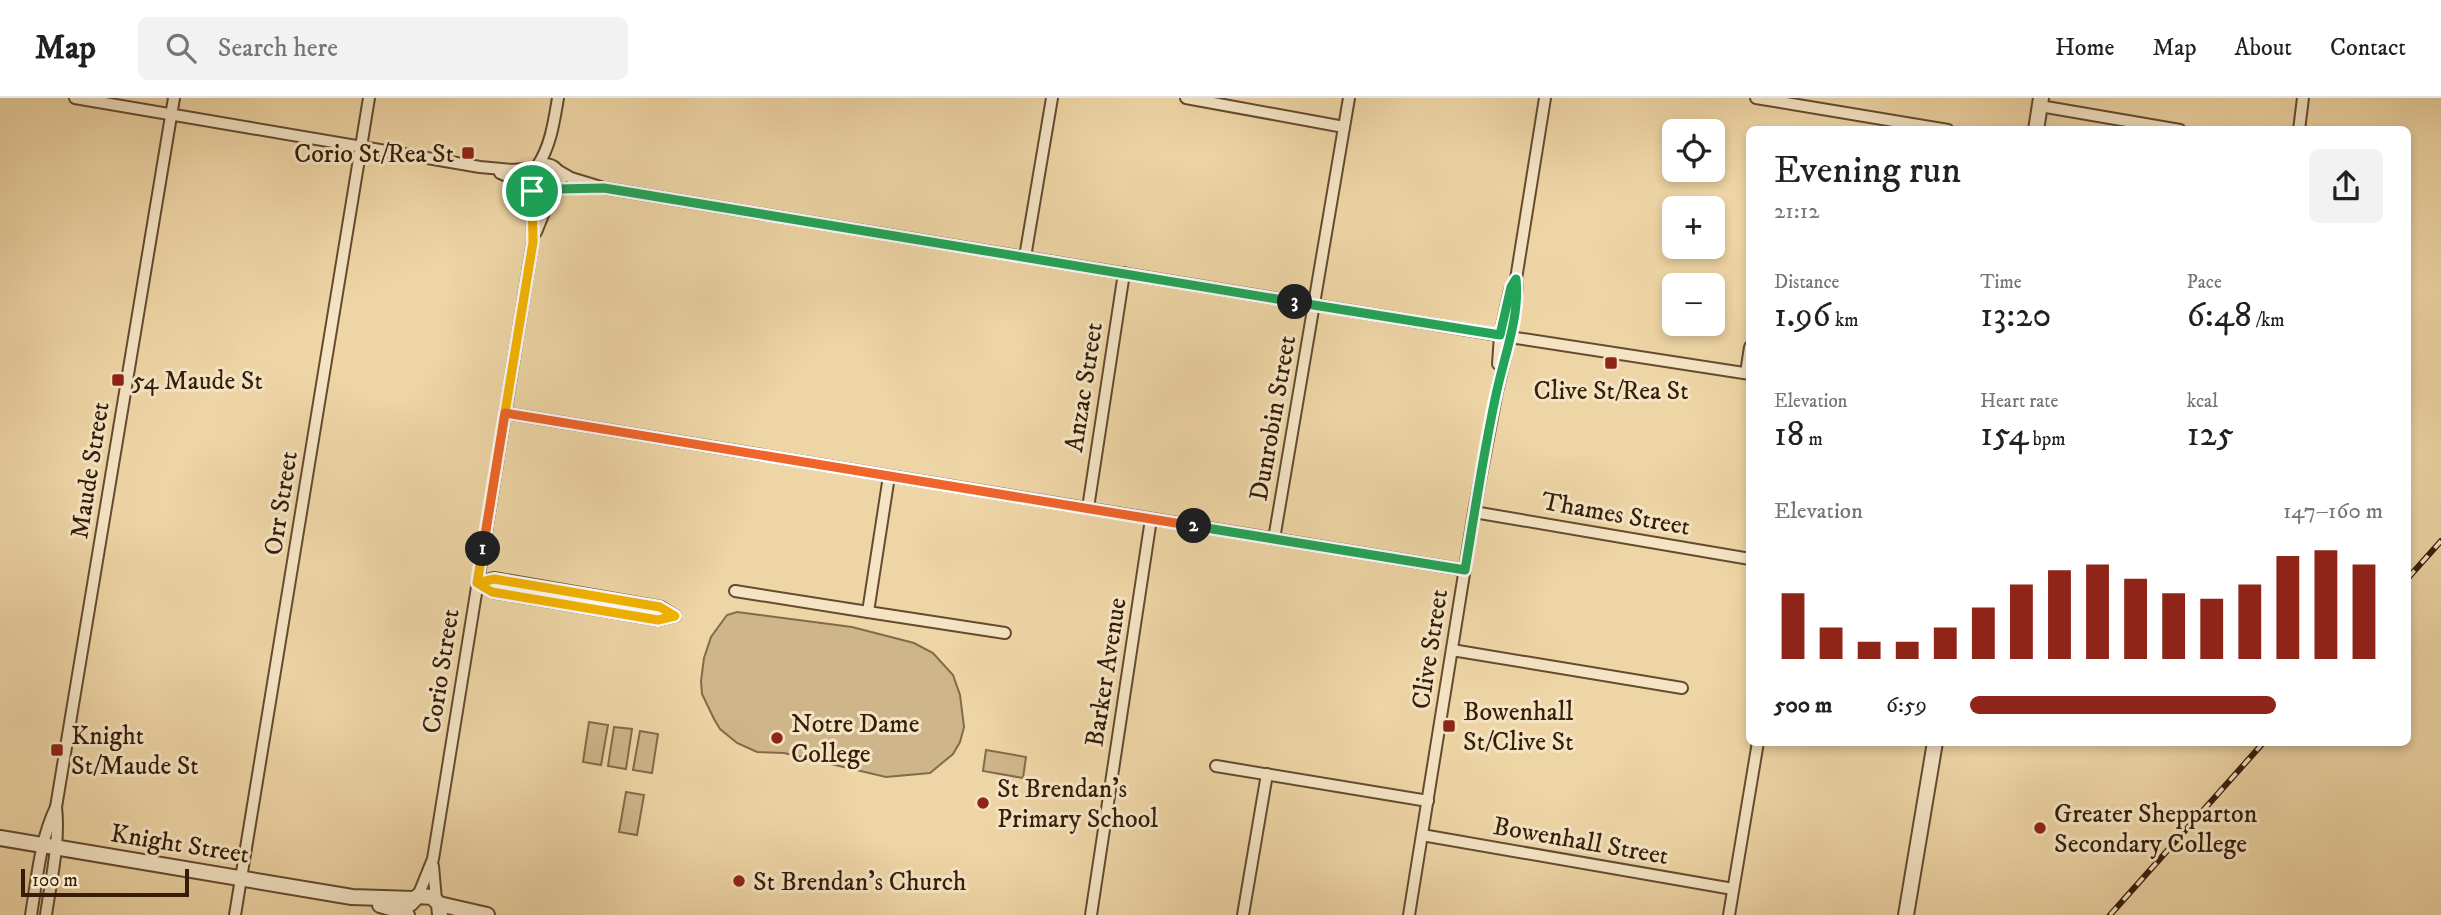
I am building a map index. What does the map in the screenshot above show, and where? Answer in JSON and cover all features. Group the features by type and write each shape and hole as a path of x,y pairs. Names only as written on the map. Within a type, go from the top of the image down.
{"street":[{"path":"75,98 480,167 512,170 547,164 571,178 604,188 1746,374"},
{"name":"Maude Street","path":"46,915 50,821 56,807 174,98"},
{"name":"Orr Street","path":"235,915 369,98"},
{"path":"531,188 529,176 547,146 558,98"},
{"path":"1025,257 1052,98"},
{"path":"1186,98 1344,127"},
{"name":"Dunrobin Street","path":"1274,539 1349,98"},
{"name":"Clive Street","path":"1409,915 1474,512 1505,336 1517,289 1516,279 1545,98"},
{"path":"1756,98 1924,126"},
{"path":"2300,126 2303,98"},
{"path":"2037,126 2040,102 2160,126"},
{"path":"553,127 557,169 561,180 555,192"},
{"path":"480,167 509,176 541,196 555,192 604,188"},
{"name":"Corio Street","path":"416,898 433,859 533,242 531,188"},
{"name":"Corio Street","path":"533,242 555,192"},
{"name":"Anzac Street","path":"1088,508 1124,273"},
{"path":"505,413 1465,570"},
{"path":"868,612 889,476"},
{"name":"Thames Street","path":"1474,512 1746,558"},
{"name":"Barker Avenue","path":"1091,915 1151,519"},
{"path":"494,579 507,581 660,607 675,616 658,620 492,592 477,583 494,579"},
{"path":"735,592 1005,633"},
{"path":"1452,650 1682,688"},
{"path":"1729,915 1757,746"},
{"path":"1906,915 1934,746"},
{"path":"1216,766 1428,801"},
{"path":"1243,915 1267,774"},
{"name":"Bowenhall Street","path":"1422,835 1733,889"},
{"name":"Knight Street","path":"0,838 352,897 408,915"},
{"name":"Maude Street","path":"31,915 49,846"},
{"name":"Corio Street","path":"433,859 438,906"},
{"name":"Knight Street","path":"352,897 416,898 428,895 438,906"},
{"path":"408,915 409,907 416,898"},
{"path":"438,906 487,915"}],"shaded area":[{"path":"737,612 852,627 914,643 933,653 953,675 960,695 964,727 953,754 930,773 886,777 784,753 757,752 737,743 720,729 714,719 702,694 701,681 704,658 711,637 727,615"},
{"path":"589,722 608,725 601,765 583,762"},
{"path":"614,727 632,729 626,769 608,766"},
{"path":"640,731 658,734 652,773 633,770"},
{"path":"986,750 1026,757 1023,778 983,771"},
{"path":"626,792 644,795 637,835 619,832"}],"railway":[{"path":"2411,575 2441,541"},
{"path":"2110,915 2260,746"}],"place":[{"name":"Corio St/Rea St","path":"468,153"},
{"name":"Clive St/Rea St","path":"1611,363"},
{"name":"54 Maude St","path":"118,380"},
{"name":"Bowenhall St/Clive St","path":"1449,726"},
{"name":"Notre Dame College","path":"777,738"},
{"name":"Knight St/Maude St","path":"57,750"},
{"name":"St Brendan's Primary School","path":"983,803"},
{"name":"Greater Shepparton Secondary College","path":"2040,828"},
{"name":"St Brendan's Church","path":"739,881"}],"route":[{"path":"532,191 533,242 477,583 492,592 658,620 675,616 660,607 494,579 477,583 505,413 1465,570 1497,391 1510,337 1516,279 1511,287 1500,335 604,188 558,189 546,196 532,191"}]}
